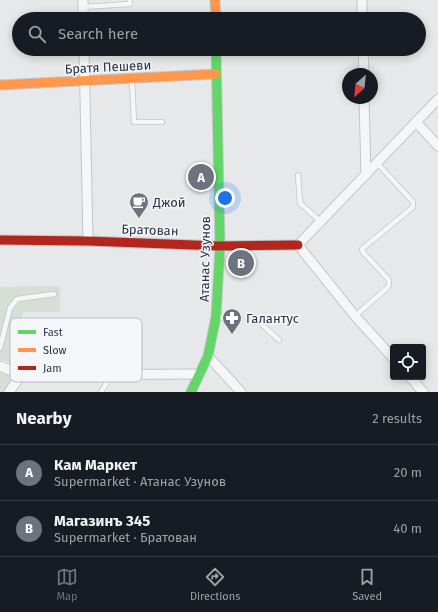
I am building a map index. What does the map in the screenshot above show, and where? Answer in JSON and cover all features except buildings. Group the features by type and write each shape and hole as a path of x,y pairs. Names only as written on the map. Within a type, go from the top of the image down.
{"street":[{"path":"215,0 216,12"},
{"path":"362,0 362,12"},
{"path":"84,56 88,241"},
{"name":"Атанас Узунов","path":"191,392 208,356 216,317 220,246 216,56"},
{"path":"363,56 364,68"},
{"name":"Братя Пешеви","path":"0,85 85,82 216,74"},
{"path":"390,355 355,316 298,245 438,99"},
{"path":"364,104 366,175"},
{"path":"416,122 438,146"},
{"name":"Братован","path":"0,240 88,241 220,246 298,245"},
{"path":"208,356 241,392"},
{"path":"0,366 10,370"},
{"path":"142,374 200,374"},
{"path":"413,380 423,392"},
{"path":"9,392 16,382"}],"lane":[{"path":"83,3 130,4 130,0"},
{"path":"132,79 134,122 162,122"},
{"path":"355,316 389,285 389,280 363,252 362,249 414,205 413,202 377,163"},
{"path":"298,175 300,203 321,222"},
{"path":"0,348 10,308 17,300 54,294"},
{"path":"216,317 231,318"},
{"path":"252,321 259,322 279,340"},
{"path":"101,392 107,382"}],"shaded area":[{"path":"60,286 60,312 23,312 22,318 10,318 10,363 0,359 0,287"},
{"path":"0,366 10,370 10,382 16,382 9,392 0,392"}],"traffic: fast":[{"path":"191,392 208,356 216,317 220,246 216,56"}],"traffic: slow":[{"path":"215,0 216,12"},
{"path":"0,85 216,74"}],"traffic: jam":[{"path":"0,240 88,241 220,246 298,245"}],"place":[{"name":"Кам Маркет","path":"201,177"},
{"name":"Джой","path":"139,219"},
{"name":"Магазинъ 345","path":"241,263"},
{"name":"Галантус","path":"232,335"}]}
